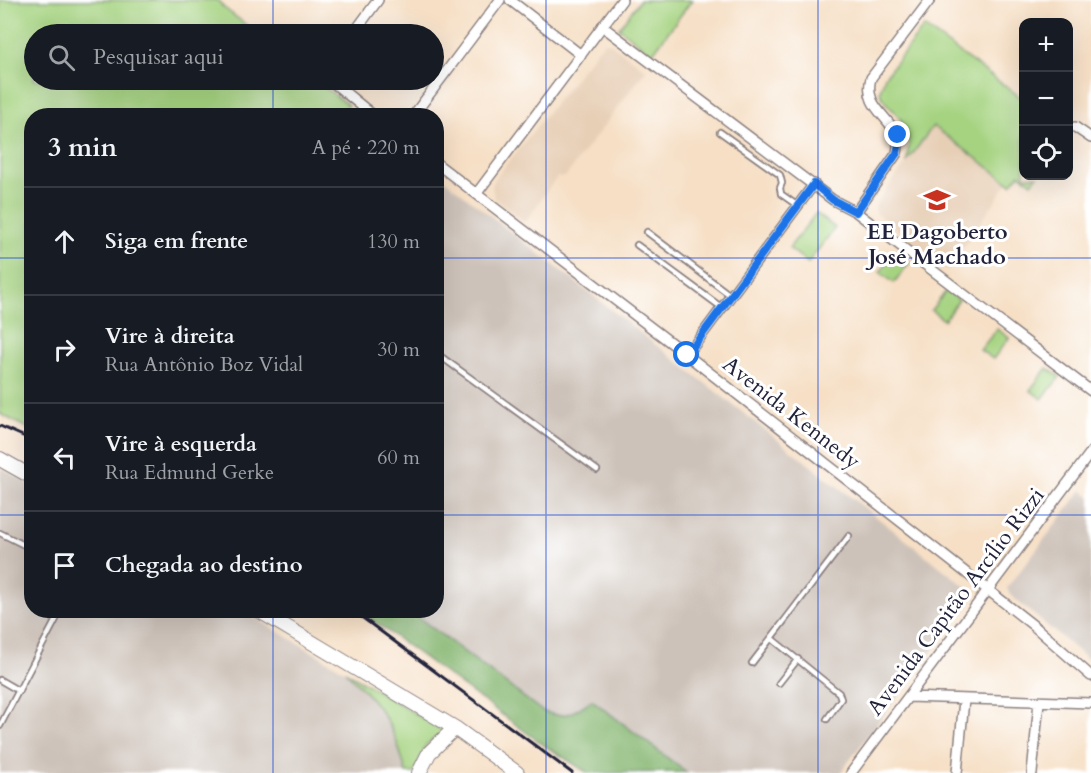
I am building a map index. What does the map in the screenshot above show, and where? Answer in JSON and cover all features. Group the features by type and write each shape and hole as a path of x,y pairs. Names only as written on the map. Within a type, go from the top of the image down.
{"street":[{"path":"360,24 378,0"},
{"path":"444,75 500,0"},
{"path":"510,0 581,55"},
{"path":"477,193 622,0"},
{"path":"856,212 897,153 899,144 894,128 873,105 869,96 871,78 930,0"},
{"path":"602,26 833,200 856,212 1091,391"},
{"path":"342,90 364,108"},
{"path":"419,108 432,90"},
{"path":"1075,127 1091,138"},
{"name":"Avenida Kennedy","path":"444,169 988,590 1091,676"},
{"path":"687,355 814,184"},
{"name":"Avenida Capitão Arcílio Rizzi","path":"851,773 1091,452"},
{"path":"0,459 24,472"},
{"path":"271,618 455,728 517,773"},
{"path":"908,697 1091,703"},
{"path":"957,773 964,700"},
{"path":"1032,773 1039,702"},
{"path":"419,773 429,753 455,728"}],"lane":[{"path":"720,132 780,175 781,194 798,206"},
{"path":"647,232 730,295"},
{"path":"638,245 721,307"},
{"path":"444,359 597,470"},
{"path":"0,532 24,545"},
{"path":"752,663 849,536"},
{"path":"0,726 57,618"},
{"path":"771,638 841,696 827,719"},
{"path":"779,682 798,659"},
{"path":"0,680 19,690"}],"shaded area":[{"path":"604,42 610,43 646,70 565,177 557,177 525,222 494,198 492,187 494,180"},
{"name":"EE Dagoberto José Machado","path":"933,126 1008,182 948,270 877,214 875,209 876,204"},
{"path":"444,179 975,594 840,773 688,773 592,701 570,714 555,716 542,711 419,618 444,618"},
{"path":"0,467 24,481 24,618 255,618 345,671 372,697 390,724 406,773 0,773"},
{"path":"1082,490 1091,497 1091,660 1010,595 1007,588"}],"green space":[{"path":"0,0 218,0 223,7 245,24 24,24 24,90 328,90 348,105 346,108 24,108 24,426 0,414"},
{"path":"640,0 692,0 652,54 619,28"},
{"path":"924,27 1019,96 1019,175 1011,184 933,126 906,163 909,149 905,128 898,116 883,100 880,91 885,76"},
{"path":"816,213 835,228 808,263 789,248"},
{"path":"896,251 910,262 894,283 880,272"},
{"path":"947,290 959,300 944,320 931,310"},
{"path":"997,329 1009,338 993,359 980,350"},
{"path":"1047,368 1060,377 1042,399 1030,390"},
{"path":"370,618 419,618 542,711 550,714 568,714 592,700 686,772 588,773 545,746"},
{"path":"345,671 444,731 426,745 414,773 406,773 396,741 385,717"}],"railway":[{"path":"0,426 24,436"},
{"path":"363,618 572,773"}],"place":[{"name":"EE Dagoberto José Machado","path":"937,200"}],"route":[{"path":"687,355 814,184 833,200 856,212 897,153 898,135"}]}
